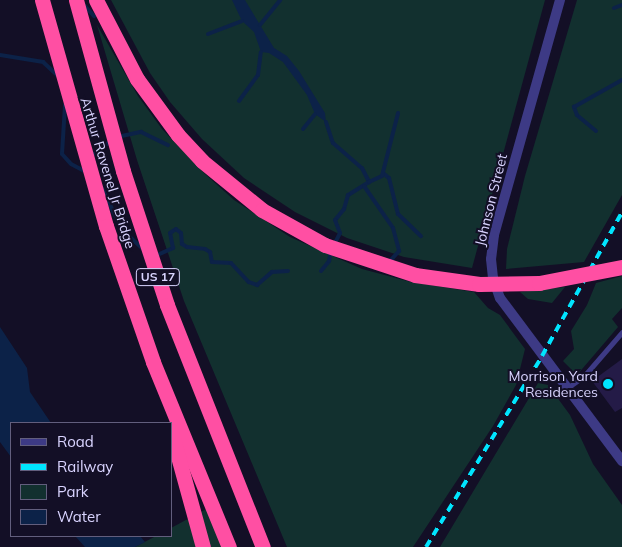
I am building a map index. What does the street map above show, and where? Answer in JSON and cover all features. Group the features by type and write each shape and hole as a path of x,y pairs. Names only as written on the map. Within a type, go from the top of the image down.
{"highway":[{"name":"Arthur Ravenel Jr Bridge","path":"42,0 106,226 153,362 229,547"},
{"name":"Arthur Ravenel Jr Bridge","path":"76,0 123,171 167,305 262,547"},
{"path":"96,0 137,79 190,148 262,210 325,245 415,275 479,284 539,283 622,267"},
{"path":"153,362 169,422"},
{"path":"172,435 203,547"}],"street":[{"name":"Johnson Street","path":"560,0 500,213 491,259 500,298 622,461"}],"lane":[{"path":"567,388 584,376 622,332"}],"green space":[{"path":"111,0 545,0 472,268 404,257 347,238 295,212 244,178 202,139 170,102 150,73"},
{"path":"577,0 622,0 622,195 584,262 506,269 507,249 525,176"},
{"path":"97,25 138,96 162,129 204,173 234,200 290,237 362,269 411,282 474,292 488,308 500,315 525,349 516,385 493,426 413,547 287,547 184,301 137,160"},
{"path":"622,276 622,308 612,319 618,327 577,375 563,361 574,349 571,331 587,305 596,283"},
{"path":"565,287 552,303 528,299 520,292"},
{"path":"538,383 548,385 570,415 593,464 622,505 622,547 440,547"},
{"path":"212,506 229,547 135,547 154,537 172,537 172,527"}],"water":[{"path":"232,0 245,0 274,48 287,56 299,71 325,113 326,122 315,114 307,95 283,62 269,53 261,52 254,32 242,21"},
{"path":"0,327 27,368 30,392 50,422 10,422 10,456 0,442"},
{"path":"76,537 141,537 145,542 135,547 85,547"}],"building":[{"name":"Morrison Yard Residences","path":"622,359 622,408 615,412 592,381"}],"waterway":[{"path":"260,25 280,0"},
{"path":"84,5 94,16"},
{"path":"614,8 622,5"},
{"path":"208,34 242,21"},
{"path":"239,101 258,75 261,52"},
{"path":"0,55 43,62 58,76"},
{"path":"596,131 577,115 574,107 622,80"},
{"path":"65,105 62,154 71,164 84,171"},
{"path":"369,182 382,176 398,113"},
{"path":"303,129 315,114"},
{"path":"326,122 333,143 362,168 369,182 348,195 344,209 335,220 340,233 334,245"},
{"path":"117,137 141,132 168,145"},
{"path":"91,156 111,141"},
{"path":"383,173 389,178 398,214 421,236"},
{"path":"364,186 393,228 399,251 390,261"},
{"path":"102,188 122,230 145,251"},
{"path":"155,256 173,248 170,233 176,229 181,233 182,244 187,247 205,249 210,252 212,262 231,263 249,282 257,285 272,272 288,271"},
{"path":"321,271 329,261 331,251"}],"railway":[{"path":"426,547 542,356 622,212"}],"place":[{"name":"Morrison Yard Residences","path":"608,384"}]}
